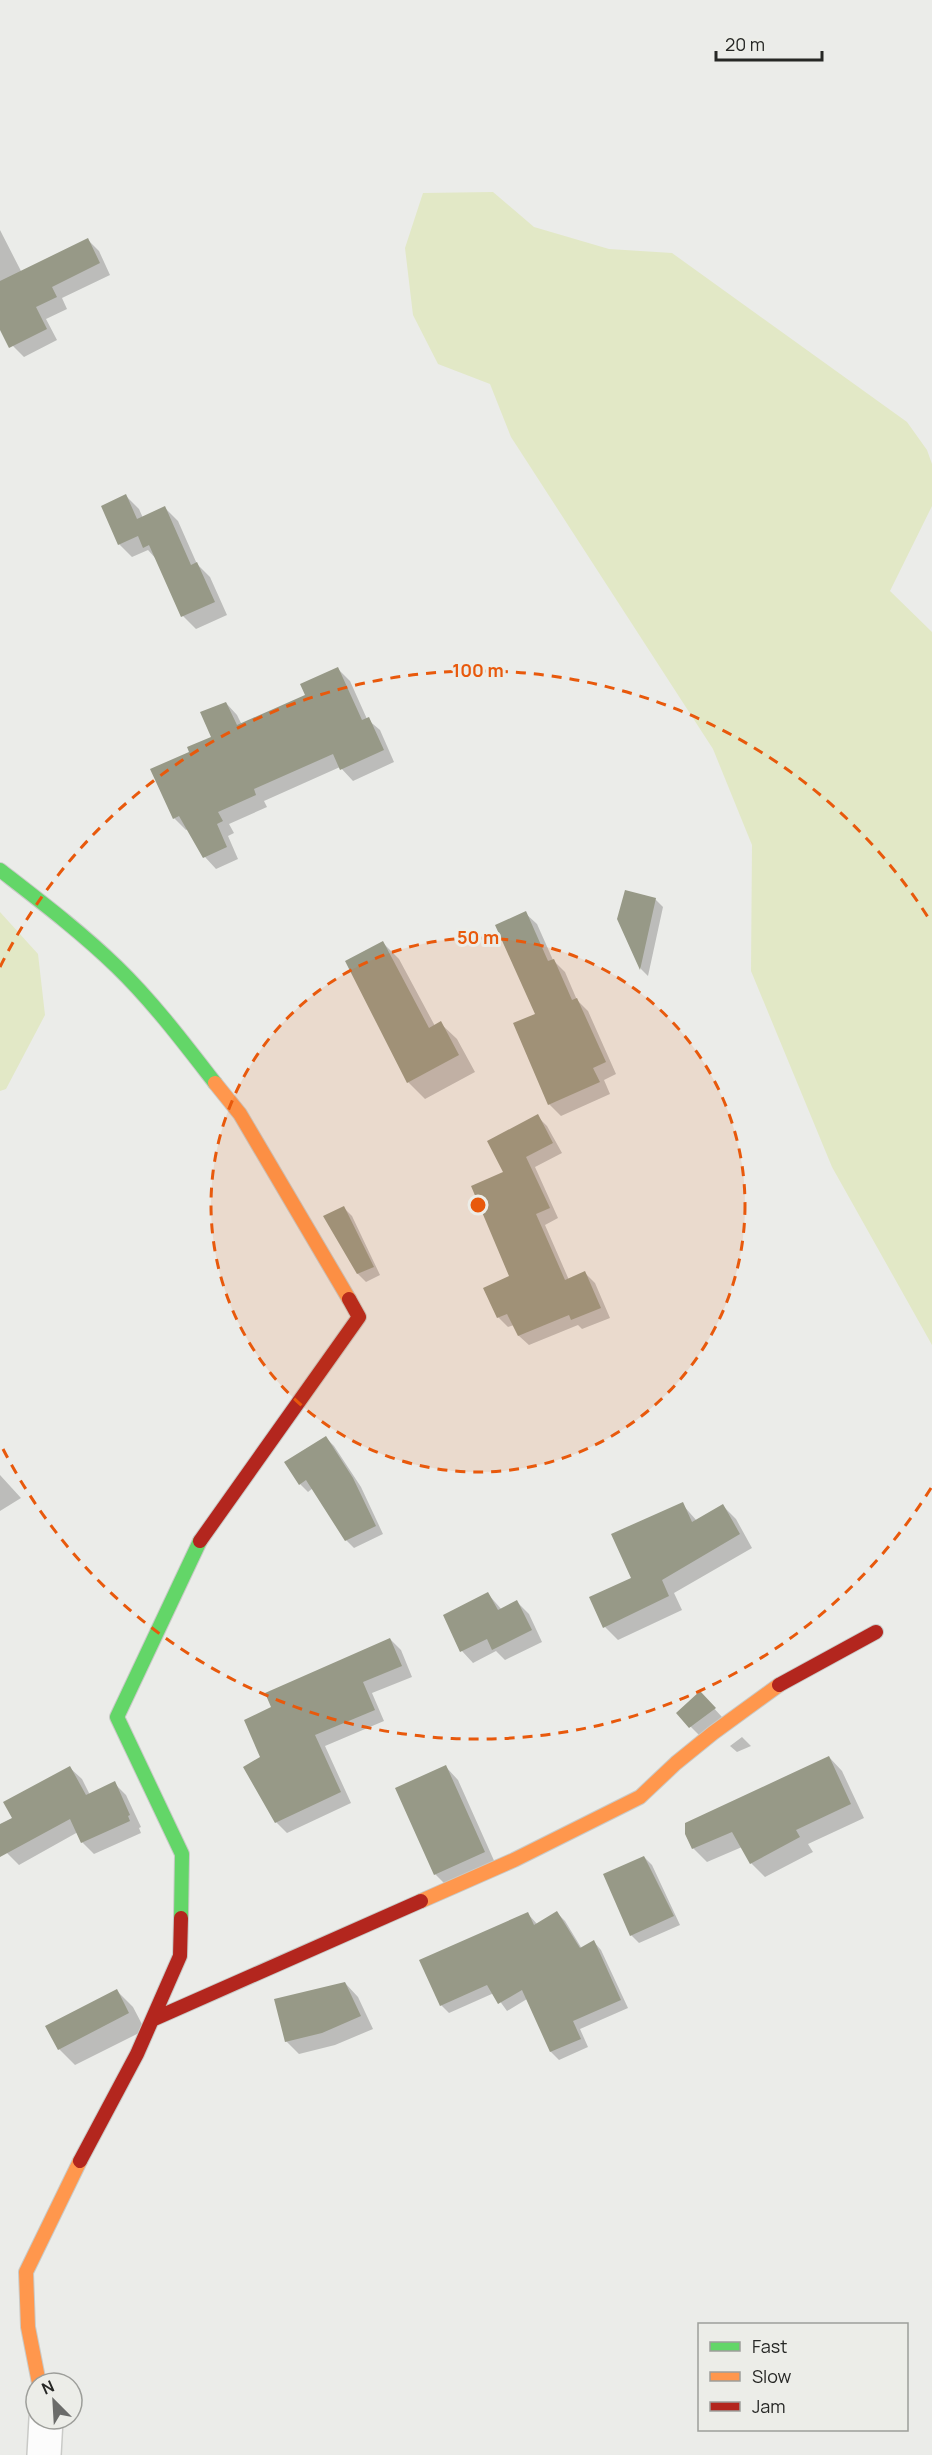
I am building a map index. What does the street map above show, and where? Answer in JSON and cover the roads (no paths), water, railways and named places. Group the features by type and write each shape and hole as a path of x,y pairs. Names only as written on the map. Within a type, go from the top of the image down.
{"street":[{"path":"0,870 47,906 117,967 167,1021 240,1114 359,1317 201,1538 117,1717 182,1854 180,1956 154,2019 73,2174 26,2272 28,2327 37,2371"},
{"path":"154,2019 514,1860 640,1797 676,1763 713,1733 780,1684 876,1632"},
{"path":"45,2431 45,2455"}]}
